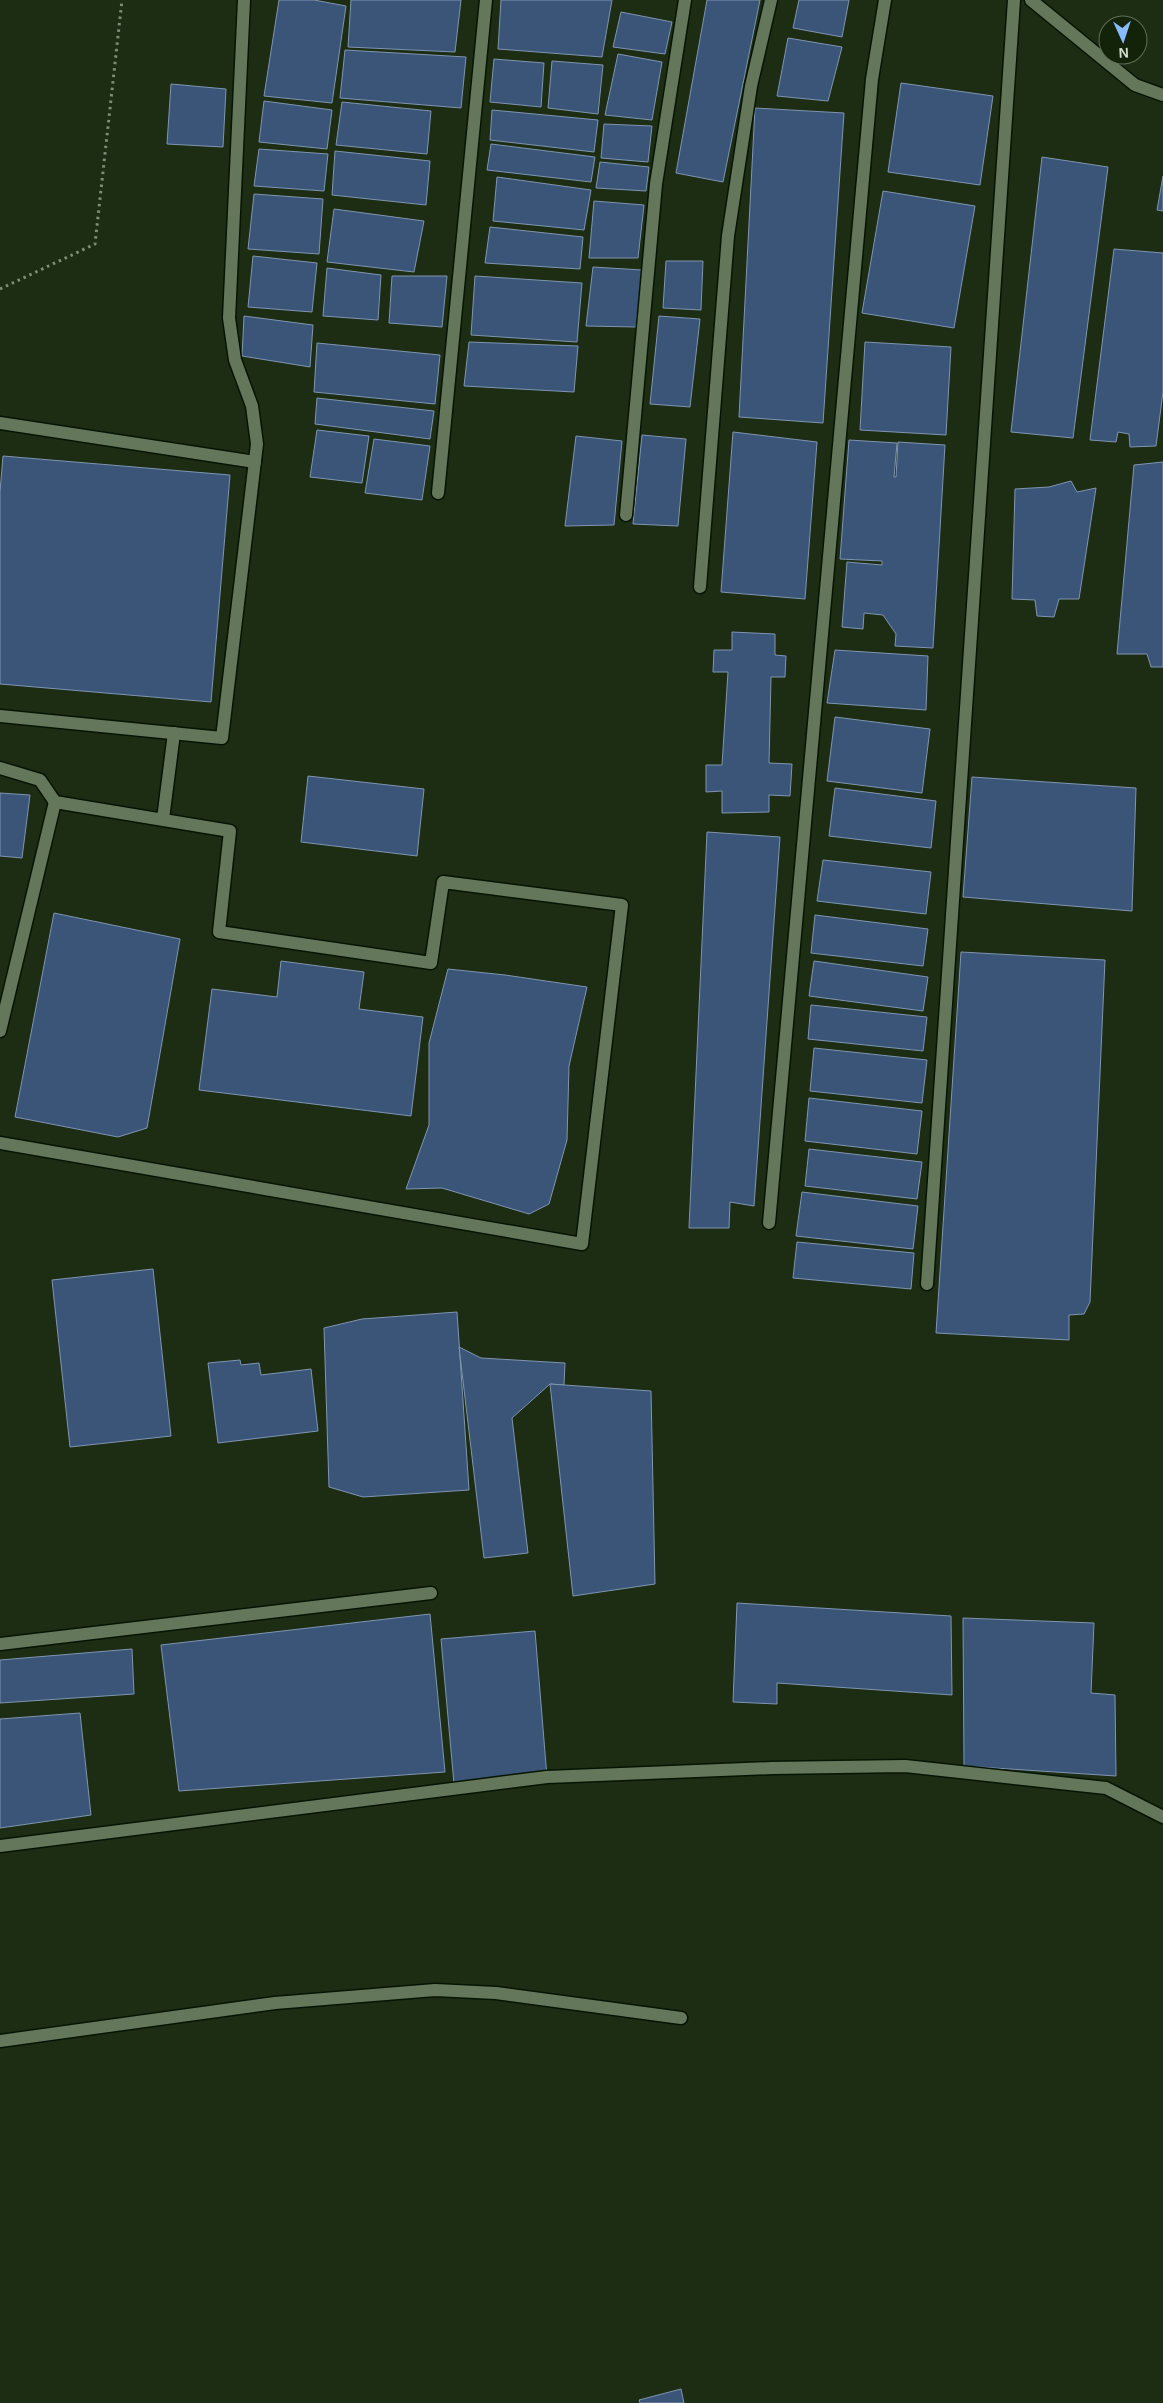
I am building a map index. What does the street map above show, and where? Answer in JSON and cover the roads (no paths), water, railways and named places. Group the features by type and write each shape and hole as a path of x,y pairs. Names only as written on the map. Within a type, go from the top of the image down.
{"street":[{"path":"0,716 222,738 257,444 252,406 235,360 229,318 244,0"},
{"path":"438,493 486,0"},
{"path":"626,515 656,184 685,0"},
{"path":"700,587 728,236 751,86 771,0"},
{"path":"769,1223 872,79 885,0"},
{"path":"927,1284 1014,0"},
{"path":"1031,0 1135,85 1163,95"},
{"path":"0,423 255,462"},
{"path":"163,819 174,733"},
{"path":"0,768 40,780 55,802 230,831 218,932 431,963 443,882 622,905 582,1244 0,1143"},
{"path":"0,1031 55,802"},
{"path":"0,1644 431,1593"},
{"path":"0,1846 547,1777 772,1768 905,1766 1106,1788 1163,1817"},
{"path":"0,2041 275,2003 435,1990 496,1993 681,2018"}]}
